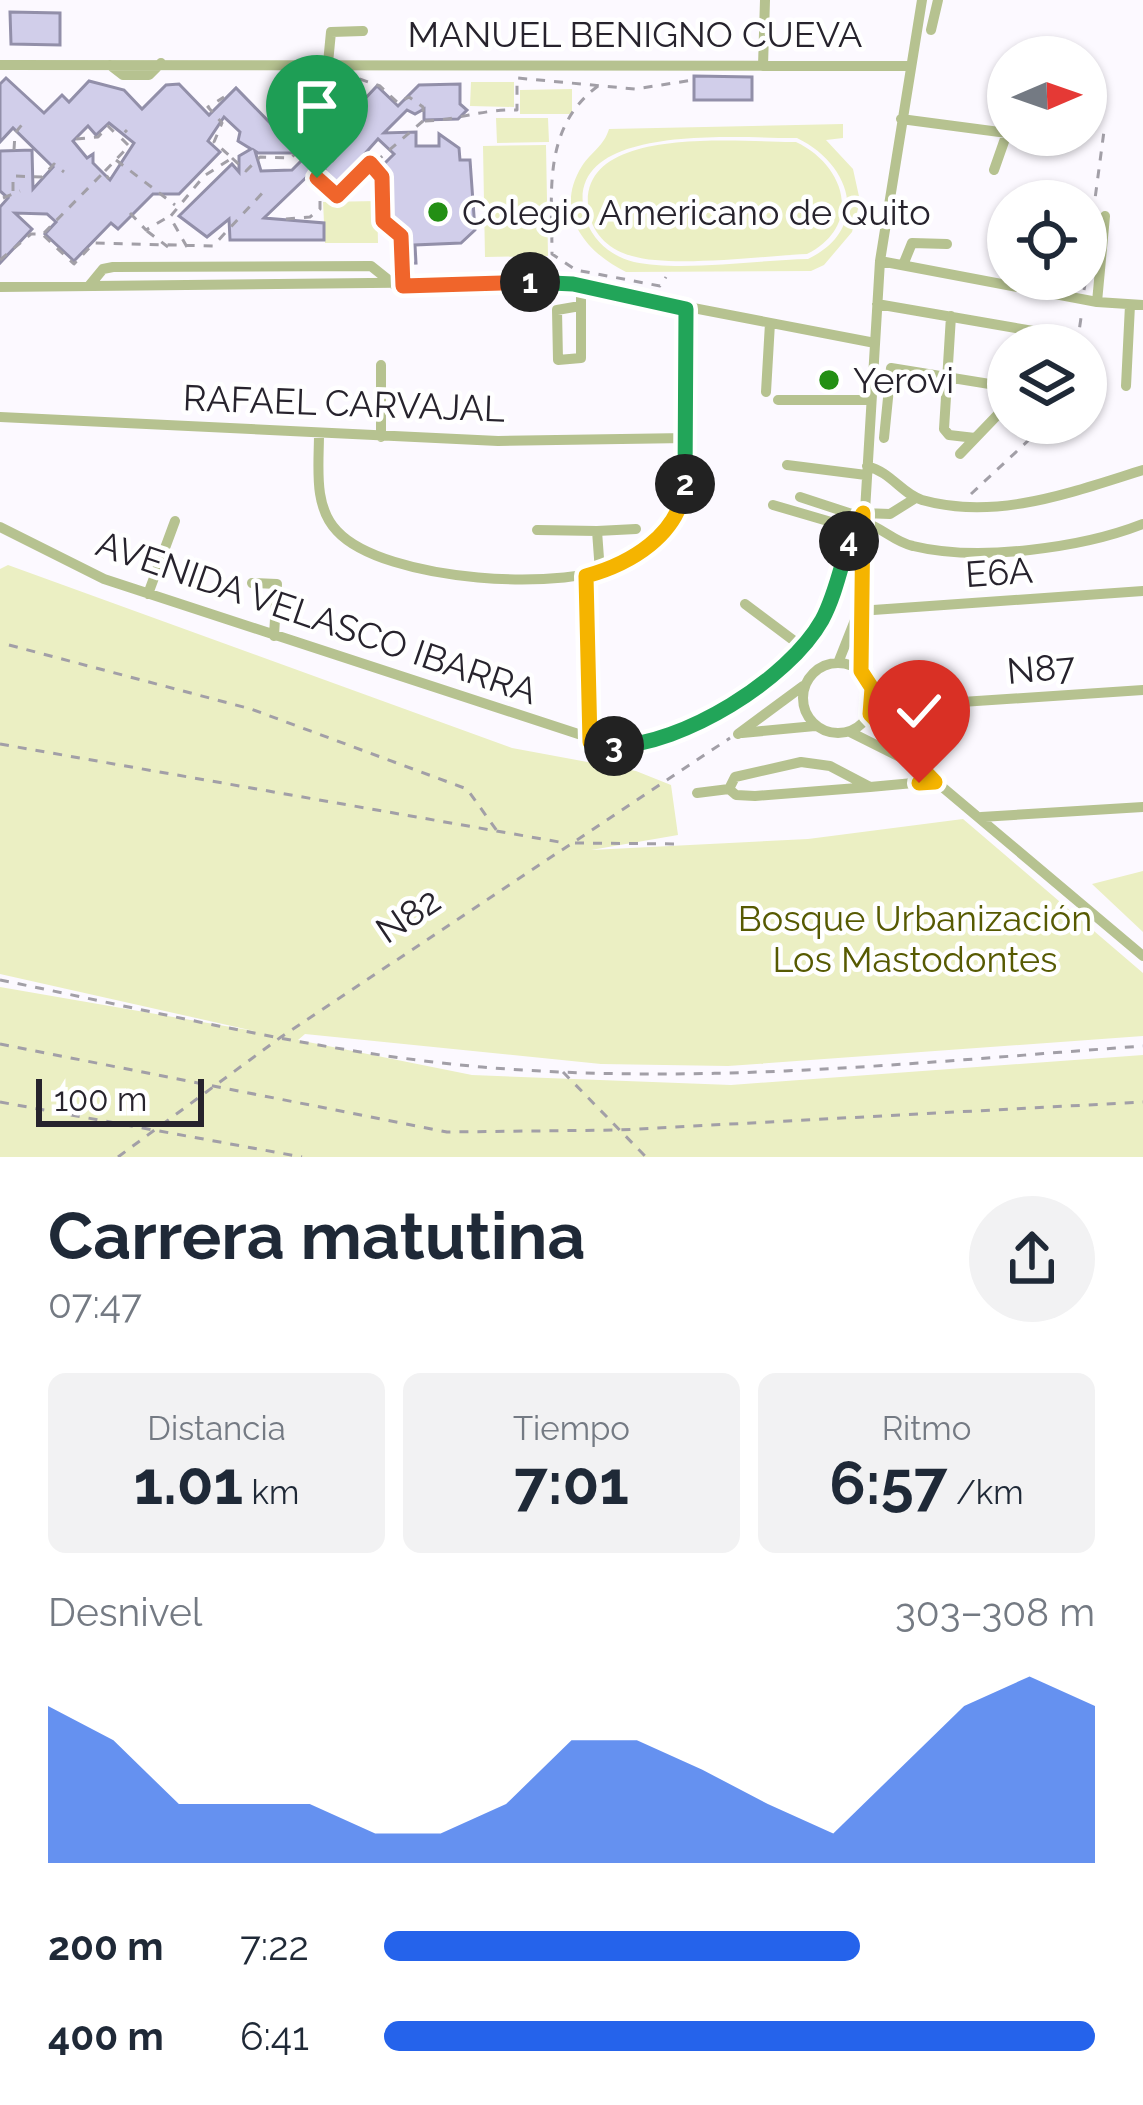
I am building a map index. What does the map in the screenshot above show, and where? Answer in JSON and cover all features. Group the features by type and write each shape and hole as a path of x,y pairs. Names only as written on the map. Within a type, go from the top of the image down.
{"street":[{"path":"763,66 765,0"},
{"path":"931,30 938,0"},
{"path":"920,3 880,261 861,520 861,671 872,688 871,711 916,766 1143,956"},
{"path":"328,63 331,32 363,31"},
{"name":"MANUEL BENIGNO CUEVA","path":"0,65 909,66"},
{"path":"901,119 987,129"},
{"path":"994,170 999,156"},
{"path":"903,265 912,243 947,244"},
{"path":"880,261 987,281"},
{"path":"89,286 103,269 113,267 371,266 403,286"},
{"path":"0,286 403,286 554,281 875,343"},
{"path":"580,306 557,310 558,360 581,358 581,286"},
{"path":"1090,300 1136,304 1126,386"},
{"path":"877,304 994,324"},
{"path":"319,434 324,509 335,530 377,560 458,572 586,576 600,572 638,554 670,524 685,491 686,309"},
{"path":"950,316 944,429 949,435 975,437"},
{"path":"766,392 770,323"},
{"path":"381,364 381,436"},
{"path":"884,438 891,368 987,382"},
{"path":"778,400 872,400"},
{"name":"RAFAEL CARVAJAL","path":"0,417 381,436 686,438"},
{"path":"960,454 987,425"},
{"path":"787,465 867,471 900,482 914,499 956,508 1032,504 1143,470"},
{"path":"800,497 915,547 968,550 1075,544 1143,524"},
{"path":"773,506 861,520 890,514 914,499"},
{"name":"AVENIDA VELASCO IBARRA","path":"0,526 104,580 590,742 646,745 748,692 801,646 824,617 861,520"},
{"path":"148,594 175,521"},
{"path":"537,530 636,529"},
{"path":"597,531 600,572"},
{"path":"586,576 590,742"},
{"path":"251,583 278,586 274,636"},
{"name":"E6A","path":"859,611 1143,591"},
{"path":"745,604 801,646"},
{"path":"838,663 859,611"},
{"path":"738,734 822,666 838,663 861,671"},
{"path":"805,684 804,711 815,726"},
{"name":"N87","path":"871,711 1143,689"},
{"path":"850,732 871,711"},
{"path":"738,734 815,726 832,733 850,732 916,766"},
{"path":"729,789 744,773 801,762 830,766 869,787"},
{"path":"697,794 729,789 754,796 935,782"},
{"path":"981,817 1143,807"}],"path":[{"path":"354,63 355,77 380,86 398,103 409,97 423,107 423,122"},
{"path":"286,220 310,217 320,209 320,199 337,196 423,122 462,120 478,109 517,110 518,78 635,89 692,80"},
{"path":"598,86 557,135 551,160 552,254 576,270 661,286 666,278"},
{"path":"224,97 208,107 223,123 214,142 246,171 260,157 291,158 303,146 311,149 319,142 335,158 317,178 337,196"},
{"path":"14,150 15,133 25,121"},
{"path":"42,234 129,146 109,126 98,137 76,139"},
{"path":"120,137 127,130"},
{"path":"146,230 170,217 175,205 204,176 232,158"},
{"path":"116,160 175,205"},
{"path":"370,163 382,177 381,217 401,236 403,286"},
{"path":"1,198 16,191 13,176 42,177 54,164 64,172"},
{"path":"104,172 109,178"},
{"path":"0,260 31,234 42,234 74,264 94,243 188,249 220,242 225,230 268,187"},
{"path":"130,213 169,248"},
{"path":"170,217 188,249"},
{"path":"403,286 409,235"},
{"path":"1083,324 1090,300"},
{"path":"956,508 1025,444"},
{"path":"9,645 251,709 467,789 500,834"},
{"name":"N82","path":"118,1157 281,1036 687,762 738,734"},
{"path":"0,744 500,834 570,843 682,844"},
{"path":"0,980 281,1036 479,1066 562,1071 732,1076 1143,1046"},
{"path":"0,1044 447,1132 619,1130 1143,1102"},
{"path":"562,1071 646,1157"},
{"path":"0,1102 302,1157"}],"green space":[{"path":"471,82 514,82 514,107 470,106"},
{"path":"572,89 572,114 520,114 520,90"},
{"path":"496,118 548,118 549,142 497,143"},
{"path":"843,124 843,138 826,140 853,169 860,201 852,232 824,265 811,271 626,272 586,242 572,214 574,183 609,129","holes":["737,137 797,138 816,149 841,180 847,214 841,231 808,259 697,266 634,262 605,248 587,222 584,189 597,166 624,150 659,142"]},
{"path":"703,141 796,142 826,165 841,196 836,228 807,254 649,259 610,246 591,221 591,184 607,164 633,151"},
{"path":"546,145 548,256 485,257 483,146"},
{"path":"377,201 378,243 325,243 323,202"},
{"path":"8,565 512,748 636,771 671,785 678,835 591,850 808,839 963,819 1143,973 1143,1036 728,1066 601,1064 305,1034 298,1040 472,1075 731,1085 1143,1055 1143,1157 0,1157 0,987 254,1031 0,974 0,569"},
{"name":"Bosque Urbanización Los Mastodontes","path":"1143,871 1143,932 1092,884"}],"building":[{"path":"10,12 60,13 60,45 11,44"},
{"path":"694,76 752,77 752,100 694,100"},
{"path":"6,78 44,113 62,95 69,102 89,81 124,90 142,109 166,85 179,84 209,115 236,88 276,129 316,88 329,101 343,86 361,103 377,86 398,106 419,85 460,84 460,104 467,110 458,119 424,120 424,109 415,114 407,110 384,133 416,132 416,146 439,146 439,134 459,148 460,160 470,160 475,230 461,243 415,245 416,263 397,264 386,174 380,168 394,154 378,139 336,186 315,169 264,218 324,223 324,240 230,240 229,219 207,237 179,216 232,164 239,172 239,156 251,149 238,141 240,132 224,117 208,141 220,152 179,194 153,194 118,229 111,223 74,261 45,234 56,222 47,214 15,213 32,229 0,263 0,207 8,198 0,191 0,151 32,150 33,189 53,167 13,128 0,142 0,84","holes":["109,123 134,143 110,180 93,163 93,154 87,158 73,141 88,126 96,135","255,151 258,153 309,153 292,170 261,171"]}],"place":[{"name":"Colegio Americano de Quito","path":"438,212"},
{"name":"Yerovi","path":"829,380"}],"route":[{"path":"317,178 337,196 370,163 382,177 383,221 401,236 403,286 554,281 686,309 685,491 680,508 670,524 627,562 586,576 590,742 646,745 711,715 771,673 812,635 824,617 863,513 861,671 872,688 870,714 935,782 919,783"}]}
